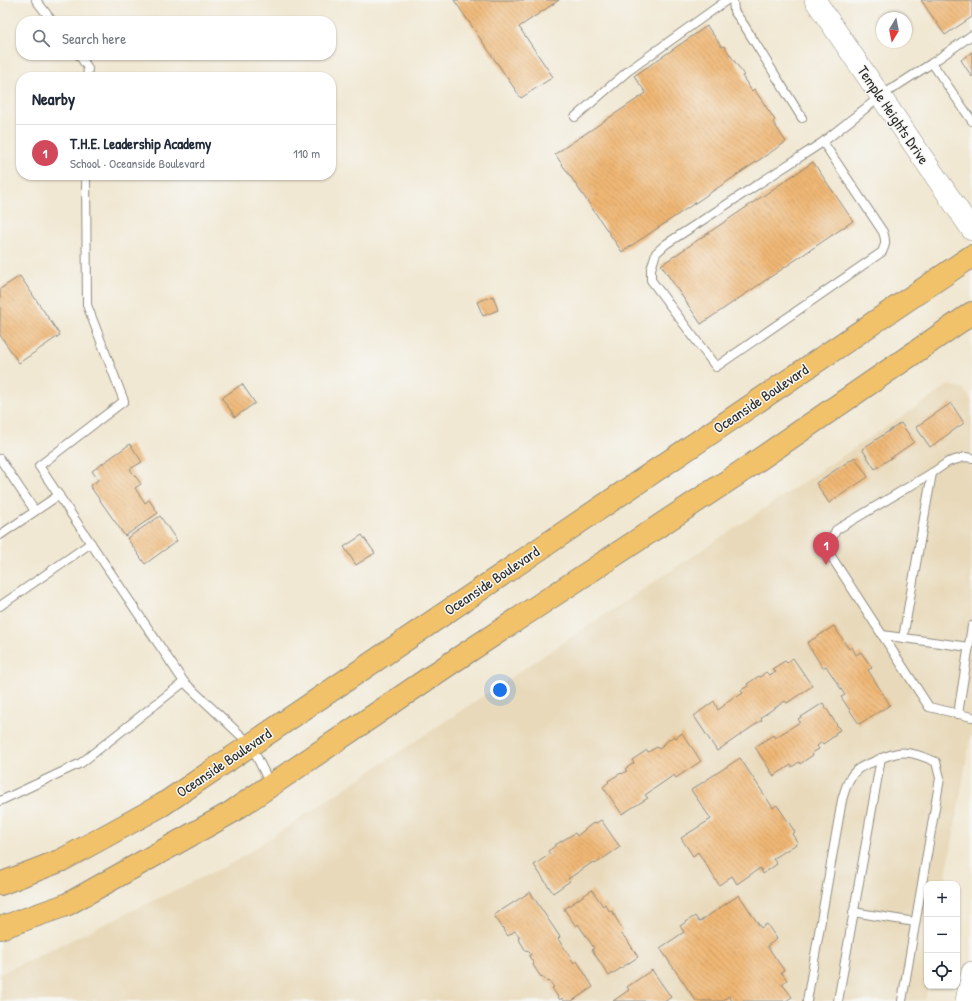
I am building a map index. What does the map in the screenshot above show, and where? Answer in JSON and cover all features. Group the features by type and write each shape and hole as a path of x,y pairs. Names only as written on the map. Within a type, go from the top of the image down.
{"main road":[{"name":"Oceanside Boulevard","path":"0,884 62,860 162,805 972,256"},
{"path":"0,928 66,905 230,813 458,659 741,472 972,313"}],"street":[{"name":"Temple Heights Drive","path":"815,0 972,230"},
{"path":"966,1001 972,972"}],"lane":[{"path":"36,0 48,16"},
{"path":"575,117 628,71 727,0"},
{"path":"733,0 734,11 802,118"},
{"path":"823,142 883,232 886,245 882,252 716,367 651,280 651,269 656,253 666,244 823,142 881,96 972,35"},
{"path":"82,60 88,68 88,72"},
{"path":"932,63 972,121"},
{"path":"86,180 87,305 124,401 39,466 184,682 251,745 270,785"},
{"path":"972,458 965,457 948,462 836,530 827,550 929,707 972,717"},
{"path":"0,459 35,511"},
{"path":"903,638 932,473"},
{"path":"0,535 59,495"},
{"path":"0,606 91,543"},
{"path":"958,714 972,626"},
{"path":"882,635 969,647"},
{"path":"0,801 81,763 184,682"},
{"path":"808,1001 846,784 856,770 880,758 894,753 906,752 920,755 936,762 940,778 902,1001"},
{"path":"838,1001 880,758"},
{"path":"854,912 915,922"}],"shaded area":[{"path":"949,385 964,389 972,402 972,728 946,881 924,881 924,989 927,989 925,1001 0,1001 0,974 236,861"}],"building":[{"path":"454,0 559,0 519,27 553,77 521,98"},
{"path":"921,0 972,0 972,17 945,35"},
{"path":"707,26 722,47 724,46 744,75 742,76 752,91 754,89 775,120 773,122 786,142 622,252 555,154 646,93 634,76"},
{"path":"972,52 972,77 961,60"},
{"path":"813,162 853,221 701,324 661,265"},
{"path":"20,276 60,335 19,363 0,335 0,289"},
{"path":"493,296 498,310 483,316 477,302"},
{"path":"242,384 255,403 235,417 222,398"},
{"path":"951,403 964,423 930,447 916,427"},
{"path":"901,423 914,442 875,469 862,449"},
{"path":"130,444 142,462 130,469 141,484 135,488 145,503 149,500 158,513 125,536 90,486 98,480 92,471"},
{"path":"855,457 868,477 829,503 816,483"},
{"path":"160,516 177,541 145,564 127,538"},
{"path":"362,535 375,553 356,565 344,547"},
{"path":"834,626 849,649 852,647 856,655 861,652 872,668 868,670 890,705 859,724 841,697 845,695 826,666 823,668 807,643"},
{"path":"793,658 812,686 787,703 785,701 761,717 762,720 717,751 694,716 714,701 718,710 736,695 737,697 743,693 741,690 748,686 747,684 766,672 769,675 776,672 772,669 785,661 787,663"},
{"path":"823,703 840,730 835,733 836,735 823,744 822,742 817,746 819,749 812,753 813,755 800,764 799,762 792,767 791,765 774,776 755,747 773,735 775,738 800,722 798,719"},
{"path":"682,733 701,761 676,778 674,775 645,795 648,798 622,814 603,787 609,782 608,781 627,771 625,769 634,763 632,760 647,750 648,752 657,747 659,749 674,736 676,738"},
{"path":"740,758 773,808 777,805 795,832 792,834 798,843 773,859 777,864 763,874 760,868 737,884 732,876 719,885 698,852 693,856 681,838 711,819 691,790"},
{"path":"601,820 620,847 595,864 593,862 568,879 570,881 553,893 534,865 550,854 548,851 555,845 575,833 577,836 593,823 595,824"},
{"path":"592,890 603,906 605,904 610,912 612,911 623,931 621,933 638,957 609,976 592,950 594,948 578,924 576,926 564,909"},
{"path":"530,892 560,937 558,939 574,963 577,961 593,987 572,1001 564,1001 562,998 560,1000 552,988 554,987 549,981 547,982 542,976 541,977 533,965 534,964 529,956 531,955 528,950 526,951 518,938 520,937 515,931 508,936 494,915"},
{"path":"739,895 761,928 767,924 777,939 767,946 784,970 781,972 787,980 782,984 792,997 786,1001 732,1001 729,996 722,1001 696,1001 660,948 684,932 680,926 695,916 699,922"},
{"path":"652,970 671,997 666,1001 613,1001 629,990 627,987"}],"place":[{"name":"T.H.E. Leadership Academy","path":"826,565"}]}
